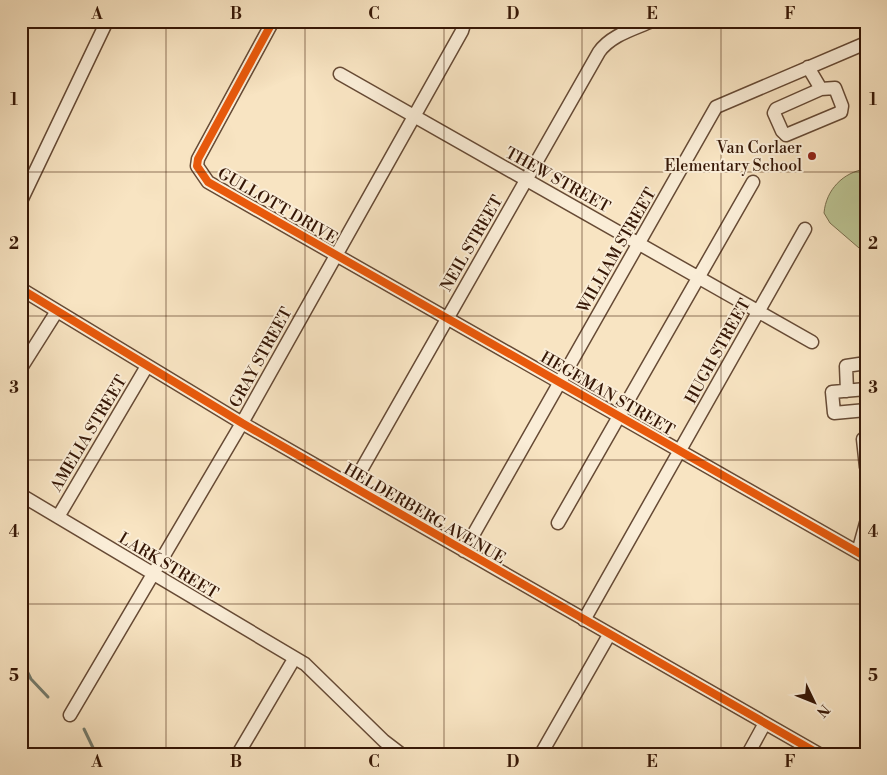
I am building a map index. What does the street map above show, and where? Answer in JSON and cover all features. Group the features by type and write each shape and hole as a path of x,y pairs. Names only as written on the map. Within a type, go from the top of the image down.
{"street":[{"path":"21,201 107,21"},
{"name":"GULLOTT DRIVE","path":"274,21 198,158 196,166 208,182 336,254"},
{"name":"GRAY STREET","path":"70,715 242,423 465,21"},
{"name":"NEIL STREET","path":"352,486 447,317 605,44 652,21"},
{"name":"WILLIAM STREET","path":"464,551 716,107 866,43"},
{"path":"808,67 821,90"},
{"name":"THEW STREET","path":"340,74 812,342"},
{"path":"835,88 842,106 841,112 786,135 782,132 774,113 776,110 821,90 835,88"},
{"path":"558,523 697,276 753,182"},
{"name":"HUGH STREET","path":"584,620 804,228"},
{"name":"HEGEMAN STREET","path":"336,254 862,554"},
{"name":"HELDERBERG AVENUE","path":"21,289 242,423 819,754"},
{"path":"21,368 57,311"},
{"path":"847,391 846,366 866,363"},
{"name":"AMELIA STREET","path":"58,517 146,366"},
{"path":"866,389 832,392 834,413 866,410"},
{"path":"863,439 866,467"},
{"name":"LARK STREET","path":"24,497 305,664 401,754"},
{"path":"862,554 866,523"},
{"path":"541,754 609,635"},
{"path":"238,754 294,659"},
{"path":"748,754 765,723"}],"green space":[{"path":"866,169 866,254 830,223 824,213 828,197 837,183 850,174"}],"waterway":[{"path":"21,659 31,679 48,697"},
{"path":"84,729 96,754"}],"cycle path":[{"path":"273,21 198,159 197,166 208,182 866,557"},
{"path":"21,289 242,423 819,754"}],"place":[{"name":"Van Corlaer Elementary School","path":"812,156"}]}
